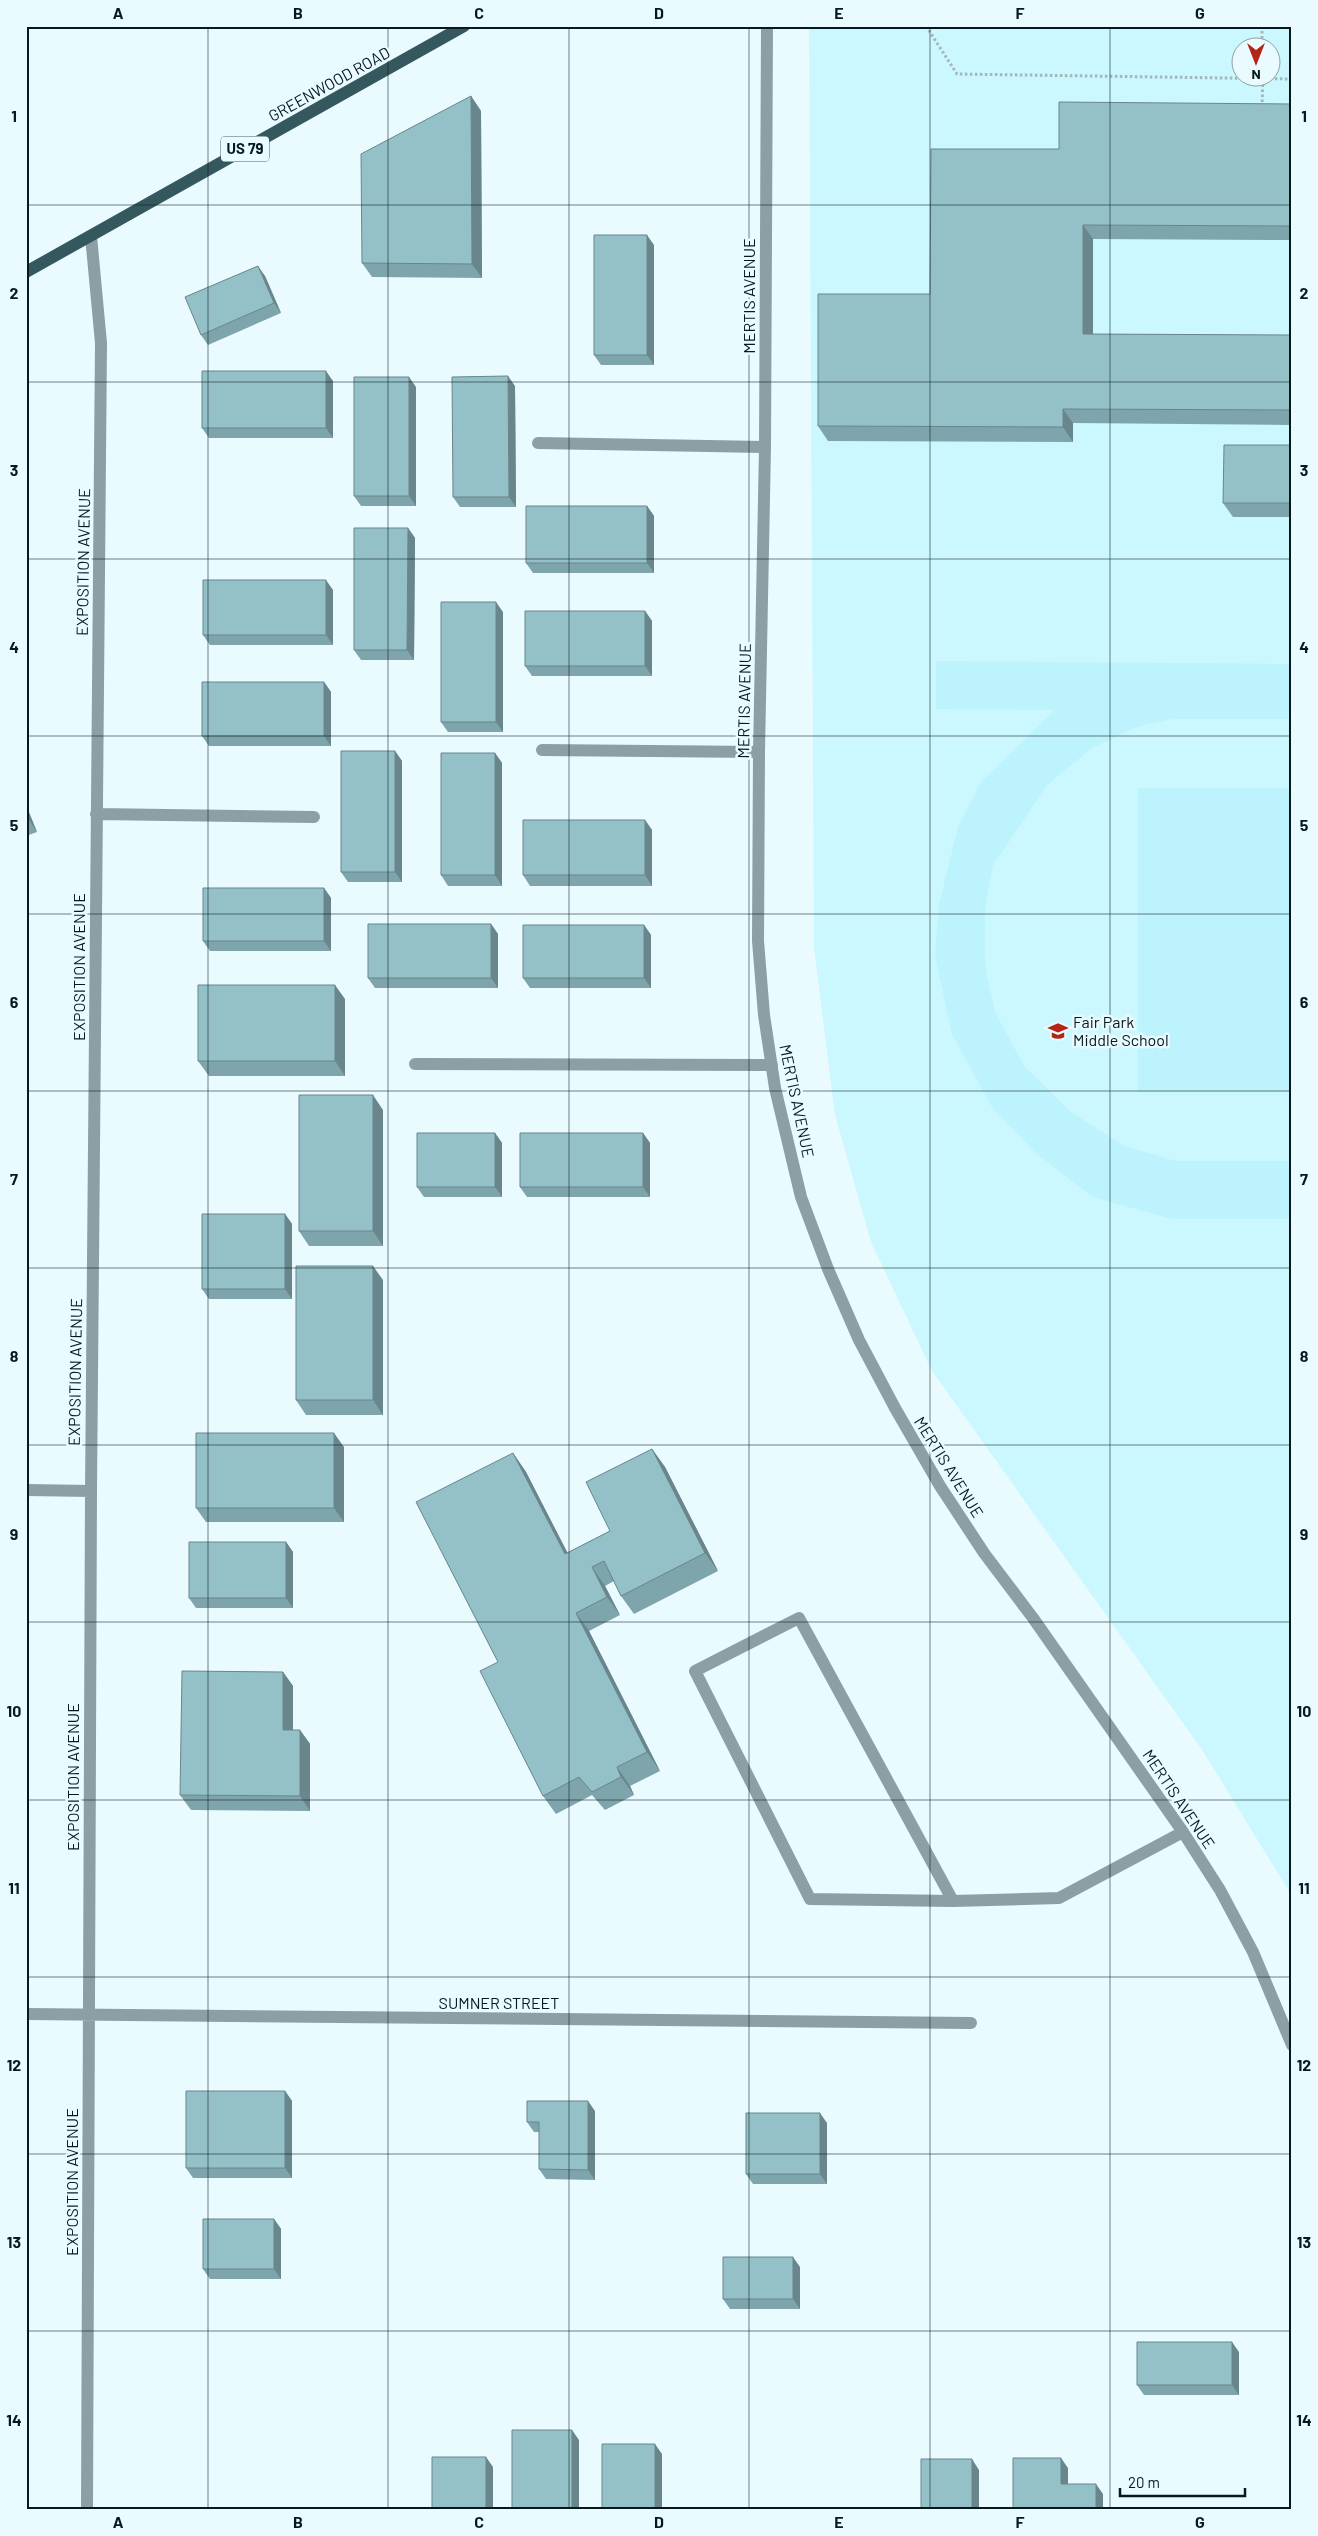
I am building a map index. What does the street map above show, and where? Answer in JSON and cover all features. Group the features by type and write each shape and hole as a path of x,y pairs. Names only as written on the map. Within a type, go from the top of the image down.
{"main road":[{"name":"GREENWOOD ROAD","path":"26,272 464,26"}],"street":[{"name":"MERTIS AVENUE","path":"767,26 765,447 759,752 758,941 764,1014 772,1065 801,1197 828,1269 860,1340 895,1408 940,1486 984,1553 1033,1618 1183,1832 1220,1890 1253,1952 1292,2045"},
{"name":"EXPOSITION AVENUE","path":"87,2510 90,1490 101,343 91,236"},
{"path":"538,443 765,447"},
{"path":"542,750 759,752"},
{"path":"96,814 314,816"},
{"path":"415,1064 772,1065"},
{"path":"26,1490 90,1490"},
{"path":"953,1901 799,1618 695,1671 810,1899 953,1901 1060,1898 1183,1832"},
{"name":"SUMNER STREET","path":"26,2014 971,2023"}],"path":[{"path":"926,26 956,74 1230,78"},
{"path":"1262,108 1263,88"}],"shaded area":[{"name":"Fair Park Middle School","path":"809,26 1292,26 1292,1896 1201,1748 932,1371 871,1242 835,1115 814,947"},
{"path":"936,661 1292,664 1292,719 1172,719 1136,727 1092,748 1047,785 993,865 985,910 985,965 995,1012 1024,1066 1071,1112 1124,1146 1175,1161 1292,1161 1292,1219 1172,1219 1093,1197 1037,1154 993,1109 952,1034 935,955 939,905 958,827 981,782 1055,710 936,709"},
{"path":"1138,788 1292,788 1292,1092 1138,1092"}],"building":[{"path":"471,96 472,264 362,263 361,154"},
{"path":"1059,102 1292,104 1292,226 1083,225 1083,334 1292,335 1292,410 1063,409 1063,427 818,426 818,294 930,294 931,149 1059,149"},
{"path":"594,235 647,235 647,355 594,355"},
{"path":"258,266 274,303 201,335 185,297"},
{"path":"202,371 326,371 326,428 202,428"},
{"path":"508,376 509,497 453,497 452,377"},
{"path":"354,377 409,377 409,496 354,496"},
{"path":"1224,445 1292,445 1292,503 1223,503"},
{"path":"526,506 647,506 647,563 526,563"},
{"path":"354,528 408,528 407,650 354,650"},
{"path":"203,580 326,580 326,635 203,635"},
{"path":"441,602 496,602 496,722 441,722"},
{"path":"525,611 645,611 645,666 525,666"},
{"path":"202,682 324,682 324,736 202,736"},
{"path":"341,751 395,751 395,872 341,872"},
{"path":"441,753 495,753 495,875 441,875"},
{"path":"523,820 645,820 645,875 523,875"},
{"path":"203,888 324,888 324,941 203,941"},
{"path":"368,924 491,924 491,978 368,978"},
{"path":"523,925 644,925 644,978 523,978"},
{"path":"198,985 335,985 335,1061 198,1061"},
{"path":"299,1095 373,1095 373,1231 299,1231"},
{"path":"417,1133 495,1133 495,1187 417,1187"},
{"path":"520,1133 643,1133 643,1187 520,1187"},
{"path":"202,1214 285,1214 285,1289 202,1289"},
{"path":"296,1266 373,1266 373,1400 296,1400"},
{"path":"196,1433 334,1433 334,1508 196,1508"},
{"path":"652,1449 705,1553 621,1596 604,1561 592,1567 607,1597 576,1613 647,1752 617,1767 621,1777 592,1792 579,1777 543,1796 480,1671 498,1662 416,1502 513,1453 565,1554 610,1531 586,1482"},
{"path":"189,1542 286,1542 286,1598 189,1598"},
{"path":"182,1671 283,1672 283,1730 300,1730 300,1796 180,1795"},
{"path":"186,2091 285,2091 285,2168 186,2168"},
{"path":"527,2101 588,2101 588,2170 539,2169 539,2122 527,2122"},
{"path":"746,2113 820,2113 820,2174 746,2174"},
{"path":"203,2219 274,2219 274,2269 203,2269"},
{"path":"723,2257 793,2257 793,2299 723,2299"},
{"path":"1137,2342 1232,2342 1232,2385 1137,2385"},
{"path":"512,2430 572,2430 572,2510 512,2510"},
{"path":"602,2444 655,2444 655,2510 602,2510"},
{"path":"432,2457 486,2457 486,2510 432,2510"},
{"path":"1013,2458 1061,2458 1061,2484 1096,2484 1096,2510 1013,2510"},
{"path":"921,2459 972,2459 972,2510 921,2510"}],"place":[{"name":"Fair Park Middle School","path":"1058,1031"}]}
